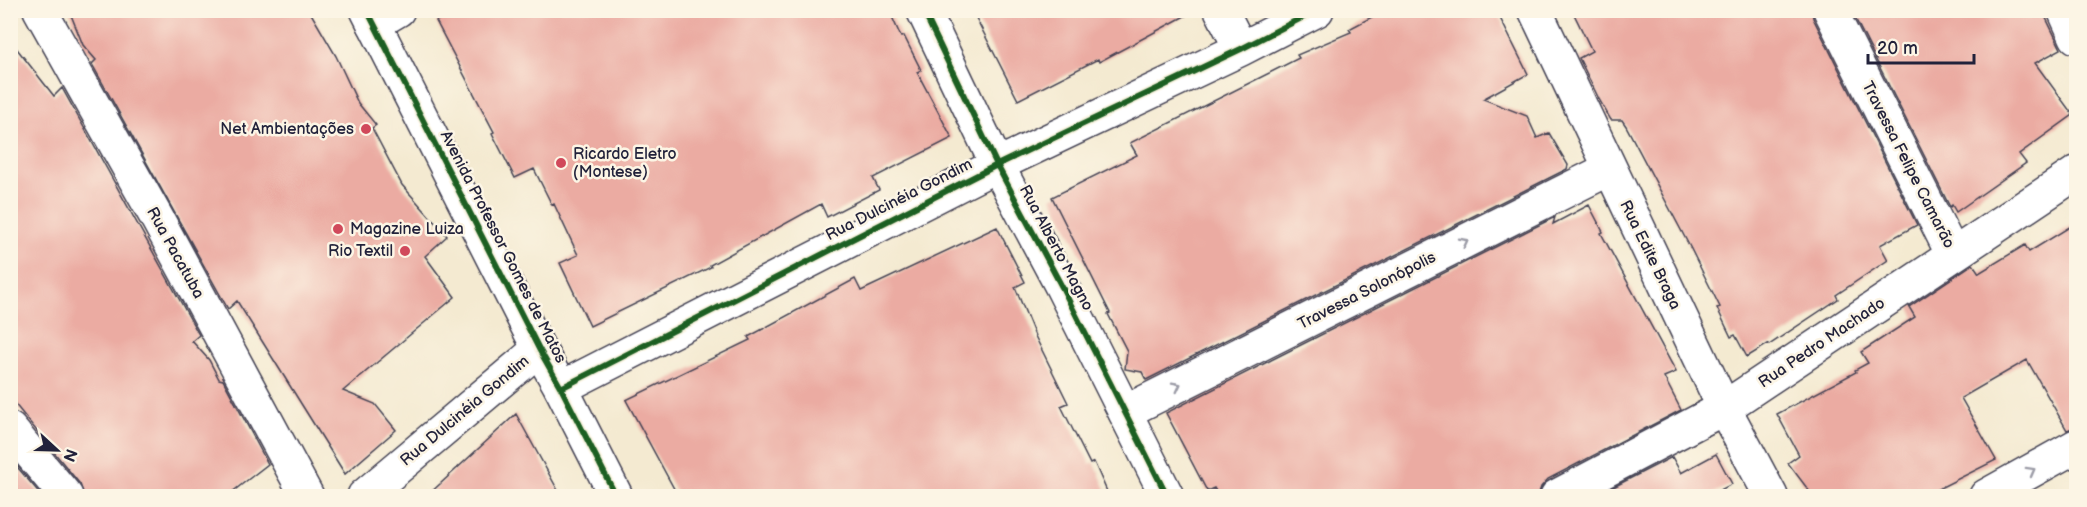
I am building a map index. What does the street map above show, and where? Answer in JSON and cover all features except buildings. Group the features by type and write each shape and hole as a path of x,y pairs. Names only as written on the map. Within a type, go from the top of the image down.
{"street":[{"name":"Rua Pacatuba","path":"40,10 158,220 307,496"},
{"name":"Rua Alberto Magno","path":"923,10 997,165 1062,287 1167,496"},
{"path":"1221,10 1241,49"},
{"name":"Rua Dulcinéia Gondim","path":"561,388 997,165 1241,49 1317,10"},
{"name":"Rua Edite Braga","path":"1535,10 1724,408 1771,496"},
{"name":"Travessa Felipe Camarão","path":"1830,10 1953,255"},
{"path":"2064,10 2076,37"},
{"name":"Avenida Professor Gomes de Matos","path":"380,15 538,349 561,388 616,496"},
{"name":"Travessa Solonópolis","path":"1125,412 1609,169"},
{"name":"Rua Pedro Machado","path":"1557,496 1724,408 2076,173"},
{"name":"Rua Dulcinéia Gondim","path":"364,496 538,349"},
{"path":"10,429 66,496"},
{"path":"1986,496 2076,446"}],"cycle path":[{"path":"367,10 616,496"},
{"path":"923,10 997,165 1062,287 1167,496"},
{"path":"561,388 997,165 1241,49 1317,10"}],"place":[{"name":"Net Ambientações","path":"366,129"},
{"name":"Ricardo Eletro (Montese)","path":"561,163"},
{"name":"Magazine Luiza","path":"338,229"},
{"name":"Rio Textil","path":"405,251"}]}
